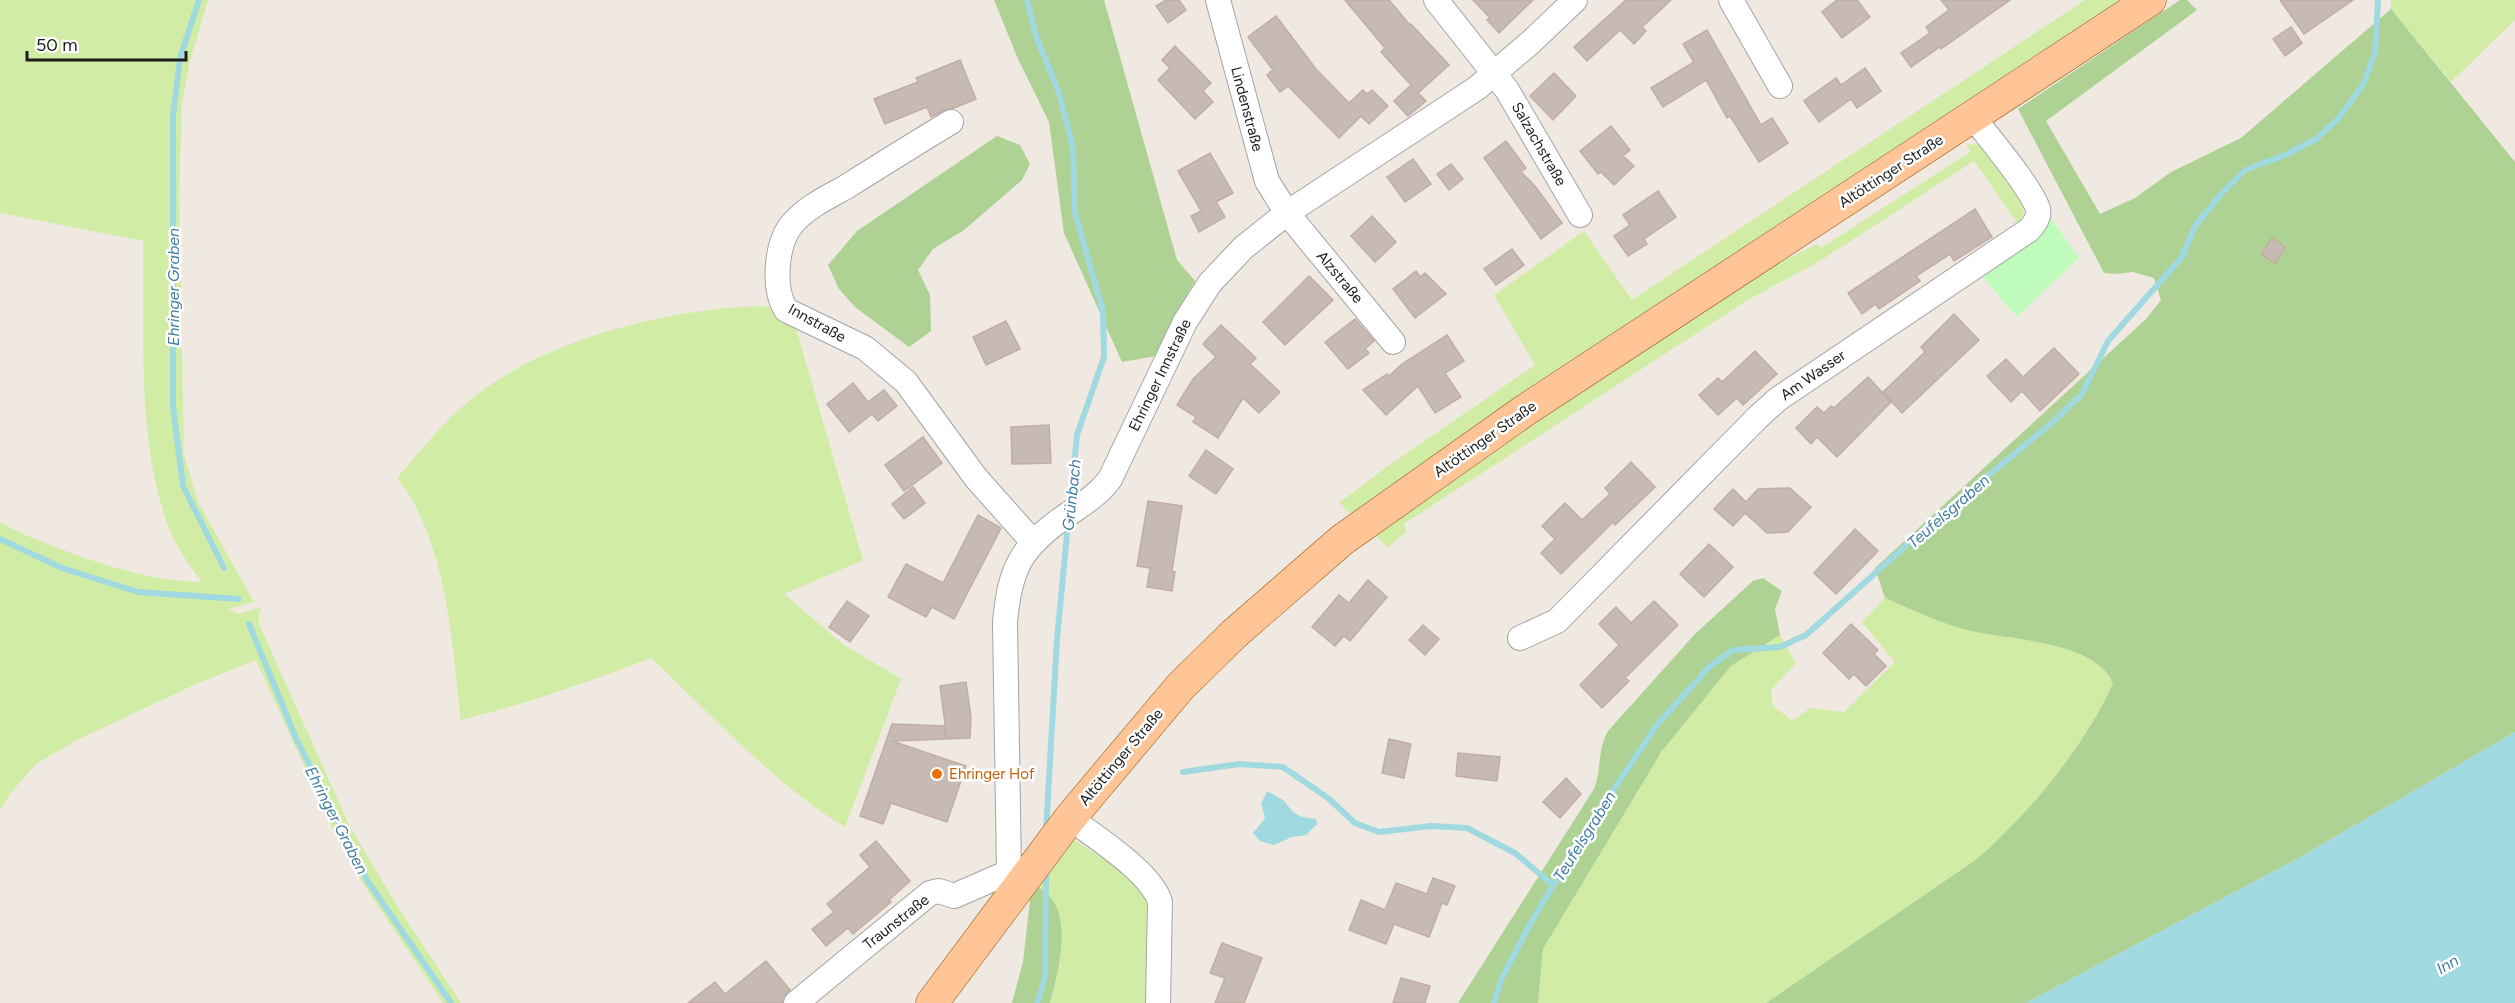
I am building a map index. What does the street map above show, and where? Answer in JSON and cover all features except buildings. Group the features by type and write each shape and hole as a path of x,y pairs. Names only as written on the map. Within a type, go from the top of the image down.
{"main road":[{"name":"Altöttinger Straße","path":"932,1003 1019,877 1180,687 1233,634 1341,540 1524,411 2150,0"}],"street":[{"name":"Lindenstraße","path":"1218,0 1267,181 1287,213"},
{"name":"Salzachstraße","path":"1436,0 1507,90 1580,215"},
{"name":"Ehringer Innstraße","path":"1019,877 1005,622 1012,574 1020,558 1033,542 1053,524 1089,500 1105,485 1115,471 1185,322 1210,283 1243,248 1287,213 1495,74 1575,0"},
{"path":"1731,0 1780,86"},
{"name":"Am Wasser","path":"1520,638 1557,621 1778,399 2029,230 2037,219 2038,210 2024,186 1973,117"},
{"name":"Innstraße","path":"951,122 818,204 792,224 784,237 779,263 779,291 786,310 865,348 906,382 976,477 1033,542"},
{"name":"Alzstraße","path":"1287,213 1393,342"},
{"path":"1066,824 1145,876 1158,893 1160,902 1158,1003"},
{"name":"Traunstraße","path":"796,1003 930,893 939,891 954,896 1019,877"}],"green space":[{"path":"0,0 208,0 189,65 182,104 179,192 184,455 198,502 254,602 228,609 238,614 262,607 259,613 259,624 351,829 401,912 461,1003 443,1003 362,882 334,832 256,660 194,685 77,740 36,764 10,794 0,810 0,522 37,540 106,565 144,575 202,582 182,554 170,531 157,489 150,454 144,384 143,241 0,213"},
{"path":"994,0 1104,0 1177,260 1195,281 1176,313 1156,356 1122,362 1064,233 1049,122 1018,59"},
{"path":"2085,0 2128,0 1352,515 1339,503 1388,466 1535,365 1494,295 1584,231 1632,300"},
{"path":"2180,0 2187,0 2197,10 2046,121 2100,214 2135,198 2171,172 2241,138 2391,9 2515,162 2515,732 2297,859 2026,1003 1766,1003 1977,859 1997,841 2036,800 2071,755 2113,683 2103,669 2089,658 2071,650 1960,628 1885,598 1875,568 2146,319 2161,300 2154,278 2133,272 2104,273 2018,109"},
{"path":"2391,0 2515,0 2515,20 2451,82 2391,9"},
{"path":"997,136 1020,145 1030,164 1022,180 964,230 933,249 918,270 930,295 931,331 909,347 855,307 839,289 828,265 857,231"},
{"path":"1967,144 1979,145 1986,149 2007,176 2023,206 2023,213 2018,224 1974,161 1820,261 1746,301 1404,524 1407,532 1388,547 1372,533 1503,440 1768,268 1817,244 1821,248 1970,152"},
{"path":"2051,218 2079,258 2017,317 1977,270"},
{"path":"761,306 777,309 793,318 863,560 784,594 844,645 901,679 845,827 819,810 768,770 651,658 557,692 461,720 450,626 437,562 427,531 414,503 397,478 436,432 462,407 492,384 526,364 602,333 643,322 723,308"},
{"path":"1763,578 1782,591 1775,609 1780,635 1731,666 1662,751 1543,949 1538,1003 1458,1003 1594,789 1602,745 1608,731 1695,634 1753,581"},
{"path":"1885,598 1960,628 2071,650 2089,658 2103,669 2113,683 2101,707 2071,755 2036,800 1977,859 1766,1003 1538,1003 1543,949 1662,751 1731,666 1780,635 1796,663 1771,690 1773,706 1793,721 1810,708 1844,712 1895,662 1862,622"},
{"path":"1073,839 1132,878 1150,902 1150,1003 1050,1003 1056,982 1036,885"},
{"path":"1036,885 1051,898 1057,908 1062,934 1059,964 1050,1003 1012,1003 1023,962 1031,891"}],"water":[{"name":"Inn","path":"2515,732 2515,1003 2026,1003 2297,859"},
{"path":"1267,791 1282,800 1297,814 1316,819 1317,824 1306,835 1292,837 1274,845 1260,841 1253,833 1265,818 1261,804"}],"waterway":[{"name":"Ehringer Graben","path":"199,0 180,58 173,116 173,407 183,486 224,568"},
{"name":"Grünbach","path":"1027,0 1037,39 1059,93 1073,148 1075,213 1103,311 1104,357 1077,435 1070,505"},
{"name":"Teufelsgraben","path":"1494,1003 1501,980 1530,924 1587,829 1657,725 1709,667 1733,650 1780,647 1806,635 1938,517 2053,422 2082,394 2108,341 2182,257 2195,226 2222,193 2245,170 2285,155 2316,139 2338,119 2363,85 2375,53 2378,0"},
{"name":"Grünbach","path":"1046,831 1057,639 1068,524"},
{"path":"0,539 62,568 138,592 238,599"},
{"name":"Ehringer Graben","path":"249,624 296,738 367,880 451,1003"},
{"path":"1183,772 1239,764 1283,767 1328,798 1355,823 1379,832 1431,826 1467,828 1515,853 1553,885"},
{"name":"Grünbach","path":"1037,1003 1045,978 1046,869"}],"place":[{"name":"Ehringer Hof","path":"937,774"}]}
